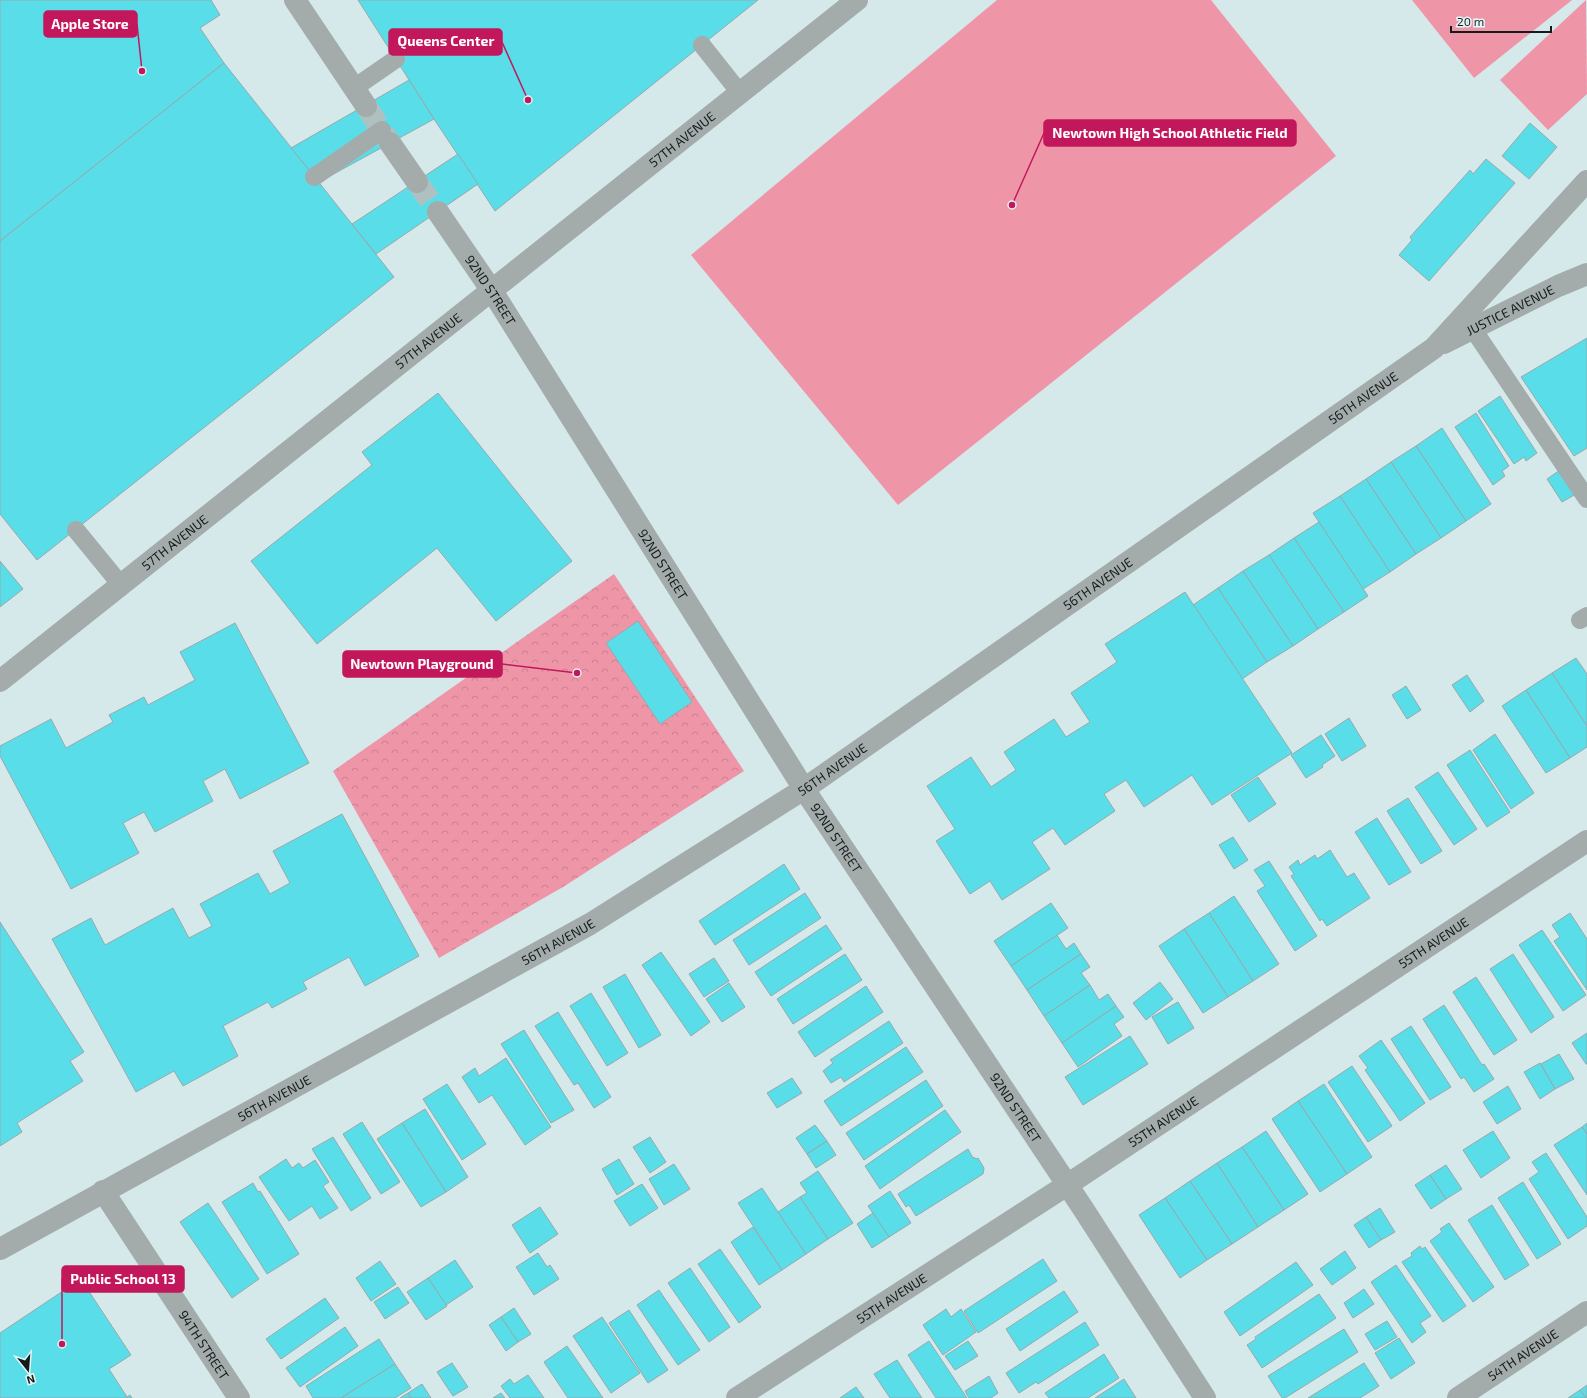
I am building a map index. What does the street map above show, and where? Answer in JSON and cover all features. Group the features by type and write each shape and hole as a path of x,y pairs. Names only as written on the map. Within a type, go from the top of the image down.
{"street":[{"path":"295,0 366,106"},
{"name":"57TH AVENUE","path":"0,681 857,0"},
{"path":"386,137 417,182"},
{"name":"56TH AVENUE","path":"0,1249 590,924 804,789 1434,348 1587,181"},
{"name":"92ND STREET","path":"438,212 492,291 804,789 1067,1185 1205,1398"},
{"name":"JUSTICE AVENUE","path":"1434,348 1558,286 1587,274"},
{"name":"55TH AVENUE","path":"737,1398 1067,1185 1587,841"},
{"name":"94TH STREET","path":"103,1191 239,1398"},
{"name":"54TH AVENUE","path":"1458,1398 1587,1312"}],"lane":[{"path":"702,45 740,93"},
{"path":"354,88 396,59"},
{"path":"314,176 386,137"},
{"path":"1473,329 1587,499"},
{"path":"76,530 121,585"}],"green space":[{"path":"997,0 1211,0 1336,156 898,505 691,255"},
{"path":"1412,0 1572,0 1474,78"},
{"path":"1586,0 1587,94 1548,130 1500,80"},
{"path":"614,574 744,771 563,887 439,958 333,771"}],"building":[{"path":"0,0 211,0 220,15 200,28 224,63 0,241"},
{"path":"358,0 758,0 495,211"},
{"path":"224,63 394,277 37,560 0,514 0,241"},
{"path":"409,80 434,119 319,182 291,148"},
{"path":"1530,123 1557,147 1529,179 1502,156"},
{"path":"458,154 478,184 376,254 352,224"},
{"path":"1486,159 1515,183 1429,281 1399,255 1412,240 1410,237 1470,170 1473,174"},
{"path":"1587,338 1587,448 1574,456 1521,377"},
{"path":"438,393 572,561 496,621 437,548 317,644 251,561 372,465 362,452"},
{"path":"1500,396 1537,453 1526,461 1524,457 1514,464 1478,411"},
{"path":"1476,413 1509,466 1502,471 1505,476 1493,485 1455,427"},
{"path":"1442,428 1491,504 1466,521 1416,446"},
{"path":"1416,446 1466,521 1441,538 1391,462"},
{"path":"1391,462 1441,538 1416,554 1366,479"},
{"path":"1560,470 1576,494 1562,502 1547,479"},
{"path":"1366,479 1416,554 1390,572 1340,496"},
{"path":"1340,496 1390,572 1363,589 1313,513"},
{"path":"1319,522 1368,596 1344,612 1294,538"},
{"path":"1294,538 1344,612 1318,629 1269,555"},
{"path":"1269,555 1318,629 1293,646 1243,571"},
{"path":"0,561 23,589 0,607"},
{"path":"1243,571 1293,646 1267,662 1218,588"},
{"path":"1218,588 1267,662 1242,679 1193,605"},
{"path":"1185,592 1292,753 1212,805 1192,775 1144,807 1126,780 1104,794 1115,811 1065,845 1053,828 1032,842 1050,869 1002,900 990,881 970,894 936,841 955,829 927,786 971,757 991,787 1016,770 1004,752 1054,719 1066,737 1090,722 1071,693 1117,662 1105,644"},
{"path":"638,621 692,702 660,724 606,643"},
{"path":"235,623 309,763 240,799 225,769 203,781 213,801 155,832 144,812 123,823 139,853 71,889 0,756 0,746 51,719 66,748 113,722 109,715 144,697 148,705 195,680 180,652"},
{"path":"1576,658 1587,674 1587,726 1552,673"},
{"path":"1552,673 1587,726 1587,747 1570,758 1526,690"},
{"path":"1467,675 1484,701 1470,712 1452,685"},
{"path":"1406,686 1421,710 1407,719 1392,695"},
{"path":"1526,690 1570,758 1546,773 1502,706"},
{"path":"1349,718 1366,746 1342,761 1325,734"},
{"path":"1495,734 1534,793 1511,809 1473,750"},
{"path":"1321,735 1335,756 1322,765 1323,767 1306,778 1291,755"},
{"path":"1470,750 1510,812 1487,827 1447,765"},
{"path":"1438,772 1477,829 1454,845 1415,787"},
{"path":"1258,777 1276,804 1249,822 1231,795"},
{"path":"1408,798 1442,851 1421,864 1387,811"},
{"path":"342,814 419,956 365,986 349,957 303,982 307,989 272,1008 268,1002 223,1026 238,1056 183,1086 174,1071 136,1092 52,939 91,918 105,945 173,908 189,938 212,926 200,904 258,873 270,894 290,883 273,851"},
{"path":"1377,818 1411,872 1389,885 1355,832"},
{"path":"1233,837 1248,860 1234,869 1219,845"},
{"path":"1330,850 1347,877 1354,873 1370,898 1327,926 1322,919 1320,921 1291,876 1294,874 1289,867 1298,860 1300,865 1315,855 1317,859"},
{"path":"1269,861 1317,936 1295,951 1257,891 1265,886 1254,870"},
{"path":"784,864 800,889 715,945 699,921"},
{"path":"805,893 821,918 749,965 733,940"},
{"path":"1234,896 1279,964 1253,981 1209,913"},
{"path":"1051,903 1068,928 1011,966 994,941"},
{"path":"1209,913 1253,981 1228,997 1184,929"},
{"path":"1570,913 1587,939 1587,990 1554,941 1560,937 1552,925"},
{"path":"0,922 84,1052 70,1061 83,1081 17,1123 22,1132 0,1146"},
{"path":"826,925 842,949 771,996 755,972"},
{"path":"1184,929 1228,997 1203,1013 1159,946"},
{"path":"1542,930 1586,995 1563,1011 1519,945"},
{"path":"1057,935 1066,949 1074,943 1081,954 1027,990 1011,966"},
{"path":"661,952 710,1022 691,1036 642,965"},
{"path":"845,954 862,980 793,1024 777,999"},
{"path":"1081,954 1090,967 1081,973 1090,985 1044,1016 1027,990"},
{"path":"1513,954 1554,1017 1531,1033 1490,969"},
{"path":"714,958 729,981 704,997 689,974"},
{"path":"625,974 661,1035 639,1048 603,987"},
{"path":"1476,977 1517,1040 1494,1055 1453,992"},
{"path":"1160,982 1173,999 1146,1020 1133,1003"},
{"path":"729,983 745,1007 722,1022 706,999"},
{"path":"1090,985 1099,1000 1108,994 1116,1006 1062,1043 1044,1016"},
{"path":"866,986 883,1012 815,1057 798,1032"},
{"path":"591,993 628,1053 607,1066 570,1006"},
{"path":"1178,1002 1194,1028 1168,1044 1152,1017"},
{"path":"1444,1005 1482,1065 1484,1064 1494,1079 1474,1092 1464,1077 1461,1079 1423,1019"},
{"path":"1116,1006 1124,1017 1114,1024 1122,1036 1078,1067 1062,1043"},
{"path":"558,1012 611,1097 594,1108 578,1083 574,1085 535,1026"},
{"path":"889,1021 903,1043 844,1082 841,1077 831,1083 823,1071 833,1063 830,1060"},
{"path":"1411,1026 1451,1087 1430,1100 1391,1039"},
{"path":"524,1030 574,1110 551,1123 501,1044"},
{"path":"1587,1033 1587,1064 1586,1064 1572,1043"},
{"path":"1130,1036 1148,1064 1083,1105 1065,1077"},
{"path":"1381,1040 1425,1103 1400,1121 1365,1070 1368,1068 1359,1056"},
{"path":"906,1047 923,1072 841,1126 824,1101"},
{"path":"1559,1054 1574,1079 1555,1089 1541,1064"},
{"path":"506,1058 551,1127 525,1145 492,1095 479,1103 462,1077 475,1068 479,1076"},
{"path":"1540,1063 1555,1089 1540,1099 1524,1072"},
{"path":"1352,1066 1392,1126 1368,1142 1328,1082"},
{"path":"792,1078 802,1093 777,1108 767,1093"},
{"path":"926,1080 943,1106 864,1160 846,1133"},
{"path":"447,1084 486,1144 462,1160 423,1099"},
{"path":"1324,1084 1372,1157 1347,1174 1298,1101"},
{"path":"1508,1086 1521,1109 1497,1124 1483,1102"},
{"path":"1298,1101 1347,1174 1320,1192 1272,1119"},
{"path":"425,1109 468,1177 446,1192 402,1123"},
{"path":"945,1110 961,1132 880,1189 865,1166"},
{"path":"362,1122 400,1182 381,1194 343,1134"},
{"path":"402,1123 446,1192 421,1207 377,1139"},
{"path":"1587,1123 1587,1134 1582,1127"},
{"path":"815,1125 827,1141 807,1154 796,1138"},
{"path":"1582,1127 1587,1134 1587,1195 1554,1145"},
{"path":"1266,1131 1308,1194 1284,1210 1242,1147"},
{"path":"1493,1131 1510,1158 1481,1178 1463,1150"},
{"path":"333,1137 371,1198 351,1211 312,1149"},
{"path":"650,1137 666,1162 650,1173 633,1147"},
{"path":"827,1141 836,1155 816,1168 807,1154"},
{"path":"1242,1147 1284,1210 1258,1227 1217,1163"},
{"path":"968,1149 973,1158 978,1158 984,1168 983,1174 916,1216 909,1205 906,1207 898,1194"},
{"path":"1546,1153 1587,1217 1587,1226 1568,1239 1529,1179 1539,1172 1532,1162"},
{"path":"286,1159 292,1168 299,1163 303,1168 315,1160 329,1182 323,1186 338,1208 320,1219 312,1206 289,1221 259,1177"},
{"path":"619,1159 634,1184 617,1195 602,1169"},
{"path":"1217,1163 1258,1227 1232,1244 1190,1181"},
{"path":"674,1164 690,1189 664,1205 649,1179"},
{"path":"1446,1165 1462,1189 1446,1199 1430,1175"},
{"path":"818,1171 853,1223 828,1239 800,1197 807,1193 800,1183"},
{"path":"1430,1175 1446,1199 1431,1209 1415,1185"},
{"path":"1190,1181 1232,1244 1207,1260 1165,1198"},
{"path":"1523,1182 1561,1244 1537,1259 1498,1198"},
{"path":"253,1183 258,1192 260,1191 299,1254 267,1274 222,1202"},
{"path":"642,1184 658,1208 630,1226 614,1201"},
{"path":"762,1188 806,1254 782,1270 738,1203"},
{"path":"890,1191 911,1223 889,1237 868,1206"},
{"path":"800,1197 828,1239 806,1254 778,1212"},
{"path":"1165,1198 1207,1260 1180,1278 1139,1215"},
{"path":"208,1203 259,1279 232,1298 180,1222"},
{"path":"1492,1205 1529,1265 1505,1280 1468,1220"},
{"path":"540,1207 558,1234 530,1253 512,1225"},
{"path":"1380,1208 1395,1232 1381,1240 1366,1217"},
{"path":"873,1213 889,1237 872,1248 857,1224"},
{"path":"1366,1217 1381,1240 1369,1248 1354,1225"},
{"path":"1449,1223 1494,1287 1473,1302 1430,1241 1442,1232 1440,1229"},
{"path":"753,1227 782,1270 759,1285 731,1242"},
{"path":"1420,1246 1422,1249 1425,1247 1466,1306 1443,1322 1402,1262 1412,1256 1411,1253"},
{"path":"720,1249 761,1307 739,1323 698,1264"},
{"path":"1345,1251 1356,1268 1332,1285 1320,1269"},
{"path":"538,1253 547,1267 550,1265 559,1279 534,1295 516,1267"},
{"path":"1043,1259 1057,1281 978,1333 964,1311"},
{"path":"455,1260 473,1287 446,1305 428,1278"},
{"path":"380,1261 396,1284 371,1301 356,1278"},
{"path":"1296,1262 1313,1285 1240,1336 1224,1312"},
{"path":"1396,1265 1431,1316 1420,1323 1426,1332 1412,1343 1371,1282"},
{"path":"690,1268 730,1327 709,1342 668,1283"},
{"path":"428,1278 447,1306 426,1320 407,1292"},
{"path":"75,1283 86,1287 131,1355 109,1369 127,1397 130,1395 132,1398 0,1398 0,1333"},
{"path":"398,1287 409,1303 385,1319 374,1302"},
{"path":"1364,1289 1374,1304 1353,1318 1344,1303"},
{"path":"659,1290 700,1350 678,1365 637,1305"},
{"path":"1064,1291 1078,1312 1020,1351 1006,1329"},
{"path":"1319,1294 1336,1318 1262,1368 1247,1345 1256,1339 1255,1337"},
{"path":"325,1298 339,1318 281,1359 266,1339"},
{"path":"514,1308 531,1334 518,1342 501,1317"},
{"path":"946,1309 951,1317 961,1309 976,1332 943,1355 923,1325"},
{"path":"629,1310 668,1370 648,1383 609,1323"},
{"path":"501,1317 518,1342 506,1351 489,1325"},
{"path":"602,1317 640,1373 611,1393 573,1336"},
{"path":"1387,1321 1397,1337 1375,1350 1365,1334"},
{"path":"1085,1322 1099,1345 1038,1384 1036,1382 1019,1393 1006,1373"},
{"path":"345,1327 358,1346 300,1387 286,1368"},
{"path":"1344,1329 1358,1352 1285,1398 1282,1398 1268,1376"},
{"path":"1399,1338 1415,1363 1391,1379 1375,1353"},
{"path":"379,1339 395,1364 341,1398 313,1398 306,1386"},
{"path":"929,1341 967,1398 936,1398 908,1355"},
{"path":"968,1341 978,1356 955,1370 945,1356"},
{"path":"567,1346 603,1398 568,1398 544,1362"},
{"path":"1104,1354 1119,1378 1088,1398 1049,1398 1045,1393"},
{"path":"897,1360 922,1398 890,1398 874,1374"},
{"path":"452,1363 468,1387 453,1396 437,1372"},
{"path":"1364,1363 1379,1386 1360,1398 1308,1398"},
{"path":"395,1364 411,1388 395,1398 341,1398"},
{"path":"528,1375 544,1398 510,1398 501,1386 510,1379 514,1384"},
{"path":"989,1376 998,1393 991,1398 969,1398 965,1391"},
{"path":"1124,1379 1136,1398 1095,1398"},
{"path":"422,1384 431,1398 411,1398 408,1393"},
{"path":"1587,1385 1587,1398 1586,1398 1580,1390"},
{"path":"856,1387 864,1398 840,1398"},
{"path":"1580,1390 1586,1398 1568,1398"},
{"path":"408,1393 411,1398 400,1398"},
{"path":"501,1393 505,1398 493,1398"}],"tunnel":[{"path":"366,106 390,143"},
{"path":"417,182 438,212"}],"place":[{"name":"Apple Store","path":"142,71"},
{"name":"Queens Center","path":"528,100"},
{"name":"Newtown High School Athletic Field","path":"1012,205"},
{"name":"Newtown Playground","path":"577,673"},
{"name":"Public School 13","path":"62,1344"}]}
